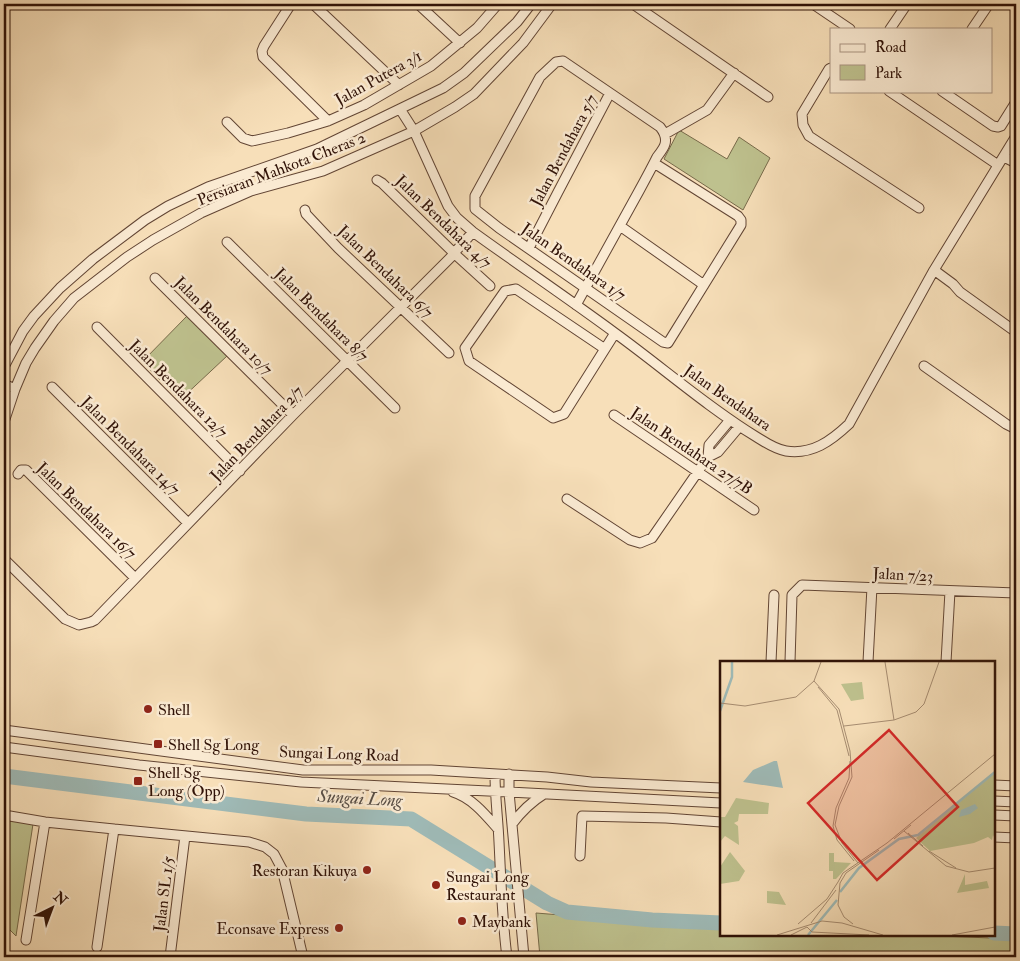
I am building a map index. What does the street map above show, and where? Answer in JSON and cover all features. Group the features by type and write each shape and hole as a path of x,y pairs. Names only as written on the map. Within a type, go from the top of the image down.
{"street":[{"path":"291,4 262,51 264,57 328,121"},
{"path":"313,4 399,85"},
{"path":"418,4 460,43"},
{"name":"Jalan Putera 3/1","path":"227,122 243,138 252,141 328,121 364,105 431,66 477,28 498,4"},
{"name":"Persiaran Mahkota Cheras 2","path":"4,367 23,331 60,288 93,259 145,220 168,206 208,188 317,149 443,88 464,73 518,22 531,4"},
{"name":"Persiaran Mahkota Cheras 2","path":"4,422 26,363 54,321 74,298 127,257 201,213 251,191 323,171 414,131 455,107 474,94 523,43 552,4"},
{"path":"633,4 768,97"},
{"path":"891,28 906,4"},
{"path":"973,28 988,4"},
{"path":"817,5 849,28"},
{"name":"Jalan Bendahara 1/7","path":"610,93 563,61 556,62 540,76 475,196 475,209 663,342 668,343 704,285"},
{"path":"830,68 802,114 803,125 809,136 919,208"},
{"path":"665,134 707,110 734,73"},
{"path":"891,92 998,165"},
{"path":"943,92 993,126 998,127 1001,126 1016,102"},
{"path":"576,305 665,144 665,134 660,127 610,93"},
{"name":"Jalan Bendahara 5/7","path":"529,248 610,93"},
{"name":"Jalan Bendahara","path":"400,109 414,131 448,206 457,218 476,234 615,333 740,427 769,445 783,451 794,452 804,452 816,448 839,434 848,424 933,273 1016,136"},
{"path":"1004,156 1016,163"},
{"path":"620,226 704,285 741,225 741,220 738,216 654,163"},
{"name":"Jalan Bendahara 4/7","path":"377,180 382,182 454,255 490,286"},
{"name":"Jalan Bendahara 6/7","path":"305,210 306,214 338,248 450,353"},
{"name":"Jalan Bendahara 2/7","path":"4,559 65,619 79,625 94,620 293,415 476,234"},
{"name":"Jalan Bendahara 8/7","path":"227,242 395,408"},
{"path":"933,273 950,289 960,292 1016,332"},
{"name":"Jalan Bendahara 10/7","path":"156,278 293,415"},
{"path":"605,349 516,289 505,291 465,348 468,361 553,418 564,414 605,349 615,333"},
{"name":"Jalan Bendahara 12/7","path":"97,328 240,471"},
{"path":"924,366 1006,424 1016,429"},
{"path":"4,384 15,389"},
{"name":"Jalan Bendahara 14/7","path":"52,387 188,523"},
{"name":"Jalan Bendahara 27/7B","path":"614,415 754,510"},
{"path":"567,499 630,540 640,543 652,538 708,457 709,445 730,420"},
{"path":"708,457 718,452 740,427"},
{"name":"Jalan Bendahara 16/7","path":"18,474 21,470 26,470 135,578"},
{"name":"Jalan 7/23","path":"790,661 792,595 802,585 1016,593"},
{"path":"868,661 872,587"},
{"path":"946,661 950,591"},
{"path":"771,661 774,595"},
{"name":"Sungai Long Road","path":"5,729 303,770 431,770 509,774 591,782 720,788"},
{"name":"Sungai Long Road","path":"4,747 139,765 301,782 720,803"},
{"path":"301,782 303,770"},
{"path":"495,774 500,875 507,957"},
{"path":"509,774 524,957"},
{"path":"995,786 1016,786"},
{"path":"444,790 460,794 474,804 498,829"},
{"path":"512,824 535,799 544,794"},
{"path":"995,801 1016,802"},
{"path":"995,814 1016,816"},
{"path":"4,815 45,822 249,842 265,847 274,854 282,868 303,957"},
{"path":"580,856 582,816 720,822"},
{"path":"26,940 45,822"},
{"path":"97,947 114,829"},
{"name":"Jalan SL 1/5","path":"170,957 185,836"},
{"path":"995,837 1016,838"}],"green space":[{"path":"679,130 727,159 739,137 770,158 743,210 664,159"},
{"path":"187,316 227,356 180,400 142,362"},
{"path":"4,819 33,824 16,936 4,924"},
{"path":"536,913 720,926 720,936 940,936 1016,939 1016,957 540,957"}],"waterway":[{"name":"Sungai Long","path":"4,776 306,814 411,819 547,903 567,912 652,920 720,923"},
{"name":"Sungai Long","path":"995,933 1016,934"}],"place":[{"name":"Shell","path":"148,709"},
{"name":"Shell Sg Long","path":"158,744"},
{"name":"Shell Sg Long (Opp)","path":"138,781"},
{"name":"Restoran Kikuya","path":"367,870"},
{"name":"Sungai Long Restaurant","path":"436,885"},
{"name":"Maybank","path":"462,921"},
{"name":"Econsave Express","path":"339,928"}]}
